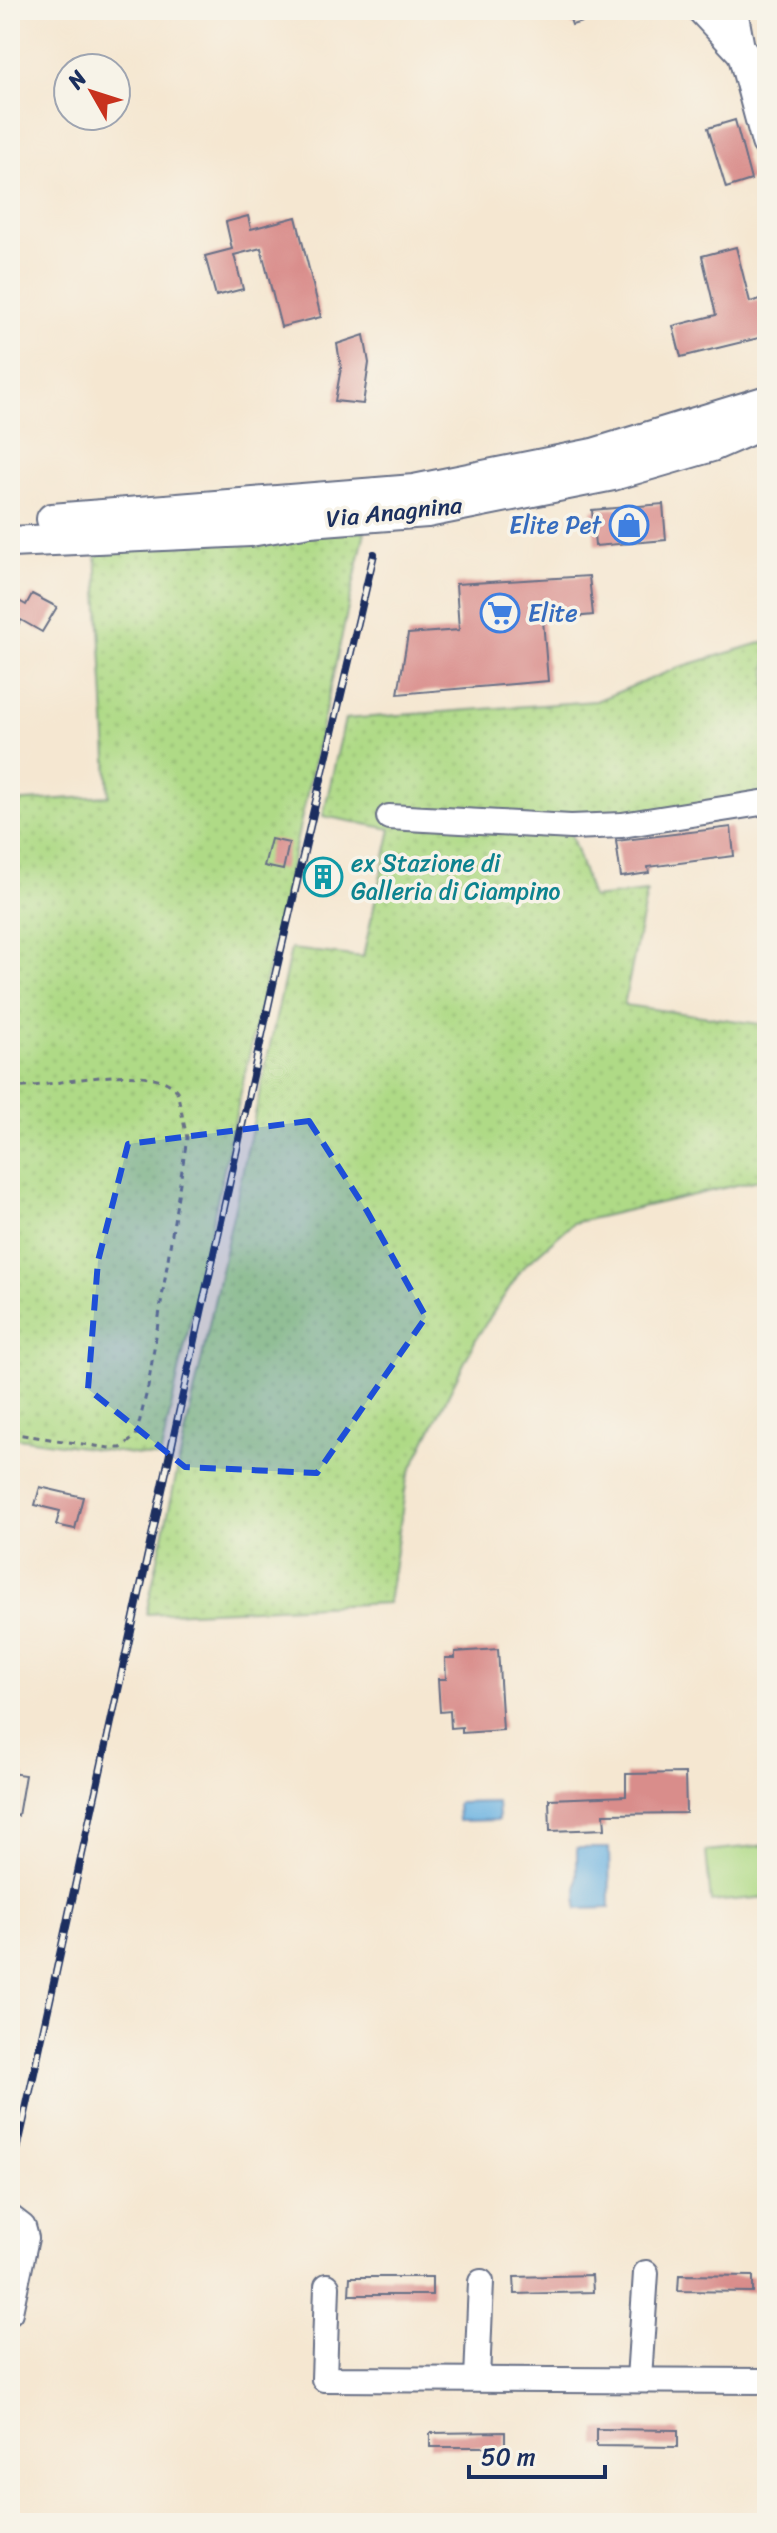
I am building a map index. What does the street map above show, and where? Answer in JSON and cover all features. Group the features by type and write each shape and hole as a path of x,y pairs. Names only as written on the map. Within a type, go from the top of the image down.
{"main road":[{"path":"703,10 743,53 767,142"},
{"name":"Via Anagnina","path":"10,542 250,531 310,521 427,512 615,448 767,401"},
{"name":"Via Anagnina","path":"10,522 522,482 590,481 685,456 767,422"}],"street":[{"path":"735,10 743,53"},
{"path":"389,817 571,827 622,825 767,802"},
{"path":"10,2217 23,2227 26,2238 10,2312"},
{"path":"639,2379 646,2273"},
{"path":"477,2379 481,2282"},
{"path":"327,2286 324,2379 767,2381"}],"path":[{"path":"10,1088 133,1075 157,1079 177,1091 187,1138 148,1387 136,1436 121,1448 109,1448 10,1433"}],"highlighted area":[{"path":"309,1121 367,1211 426,1317 317,1473 185,1467 88,1389 98,1261 128,1144"}],"green space":[{"path":"365,531 160,1458 10,1437 10,802 109,796 96,551"},
{"path":"767,641 767,793 631,816 566,819 592,898 647,892 624,1005 767,1025 767,1178 573,1223 524,1266 477,1337 407,1478 388,1603 146,1614 291,949 363,957 391,829 323,816 345,719 596,701 680,667"},
{"path":"767,1845 767,1897 711,1902 706,1851"}],"water":[{"path":"497,1802 498,1820 458,1821 457,1803"},
{"path":"577,1848 609,1848 610,1908 577,1909"}],"building":[{"path":"567,10 610,10 610,13 572,25"},
{"path":"735,120 751,180 726,188 708,128"},
{"path":"248,216 251,229 296,217 321,317 281,327 261,248 234,255 243,289 216,296 205,256 232,249 226,222"},
{"path":"736,247 750,302 767,297 767,336 681,357 673,326 716,315 702,256"},
{"path":"364,335 369,363 363,404 335,401 341,368 337,344"},
{"name":"Elite Pet","path":"663,504 666,540 595,546 592,510"},
{"path":"589,576 593,615 543,620 548,681 398,694 408,634 459,630 456,584"},
{"path":"32,594 57,607 42,632 21,620 10,639 10,596 26,605"},
{"path":"731,827 734,856 648,867 649,873 621,877 616,841"},
{"path":"271,839 289,843 283,870 264,866"},
{"name":"ex Stazione di Galleria di Ciampino","path":"314,860 338,866 331,894 308,888"},
{"path":"40,1487 83,1497 75,1529 56,1525 60,1511 35,1505"},
{"path":"498,1649 503,1730 462,1733 462,1727 451,1728 450,1711 440,1712 438,1679 446,1679 445,1658 455,1658 455,1652"},
{"path":"10,1773 25,1775 18,1816 10,1815"},
{"path":"685,1773 686,1813 604,1814 605,1829 550,1831 549,1799 626,1796 626,1774"},
{"path":"592,2275 593,2292 515,2294 514,2277"},
{"path":"679,2275 753,2276 753,2292 678,2291"},
{"path":"350,2277 432,2277 432,2295 349,2295"},
{"path":"596,2429 678,2430 678,2447 596,2446"},
{"path":"505,2432 505,2447 430,2447 430,2433"}],"railway":[{"path":"10,2182 276,971 374,554"}],"place":[{"name":"Elite Pet","path":"629,525"},
{"name":"Elite","path":"500,613"},
{"name":"ex Stazione di Galleria di Ciampino","path":"323,877"}]}
